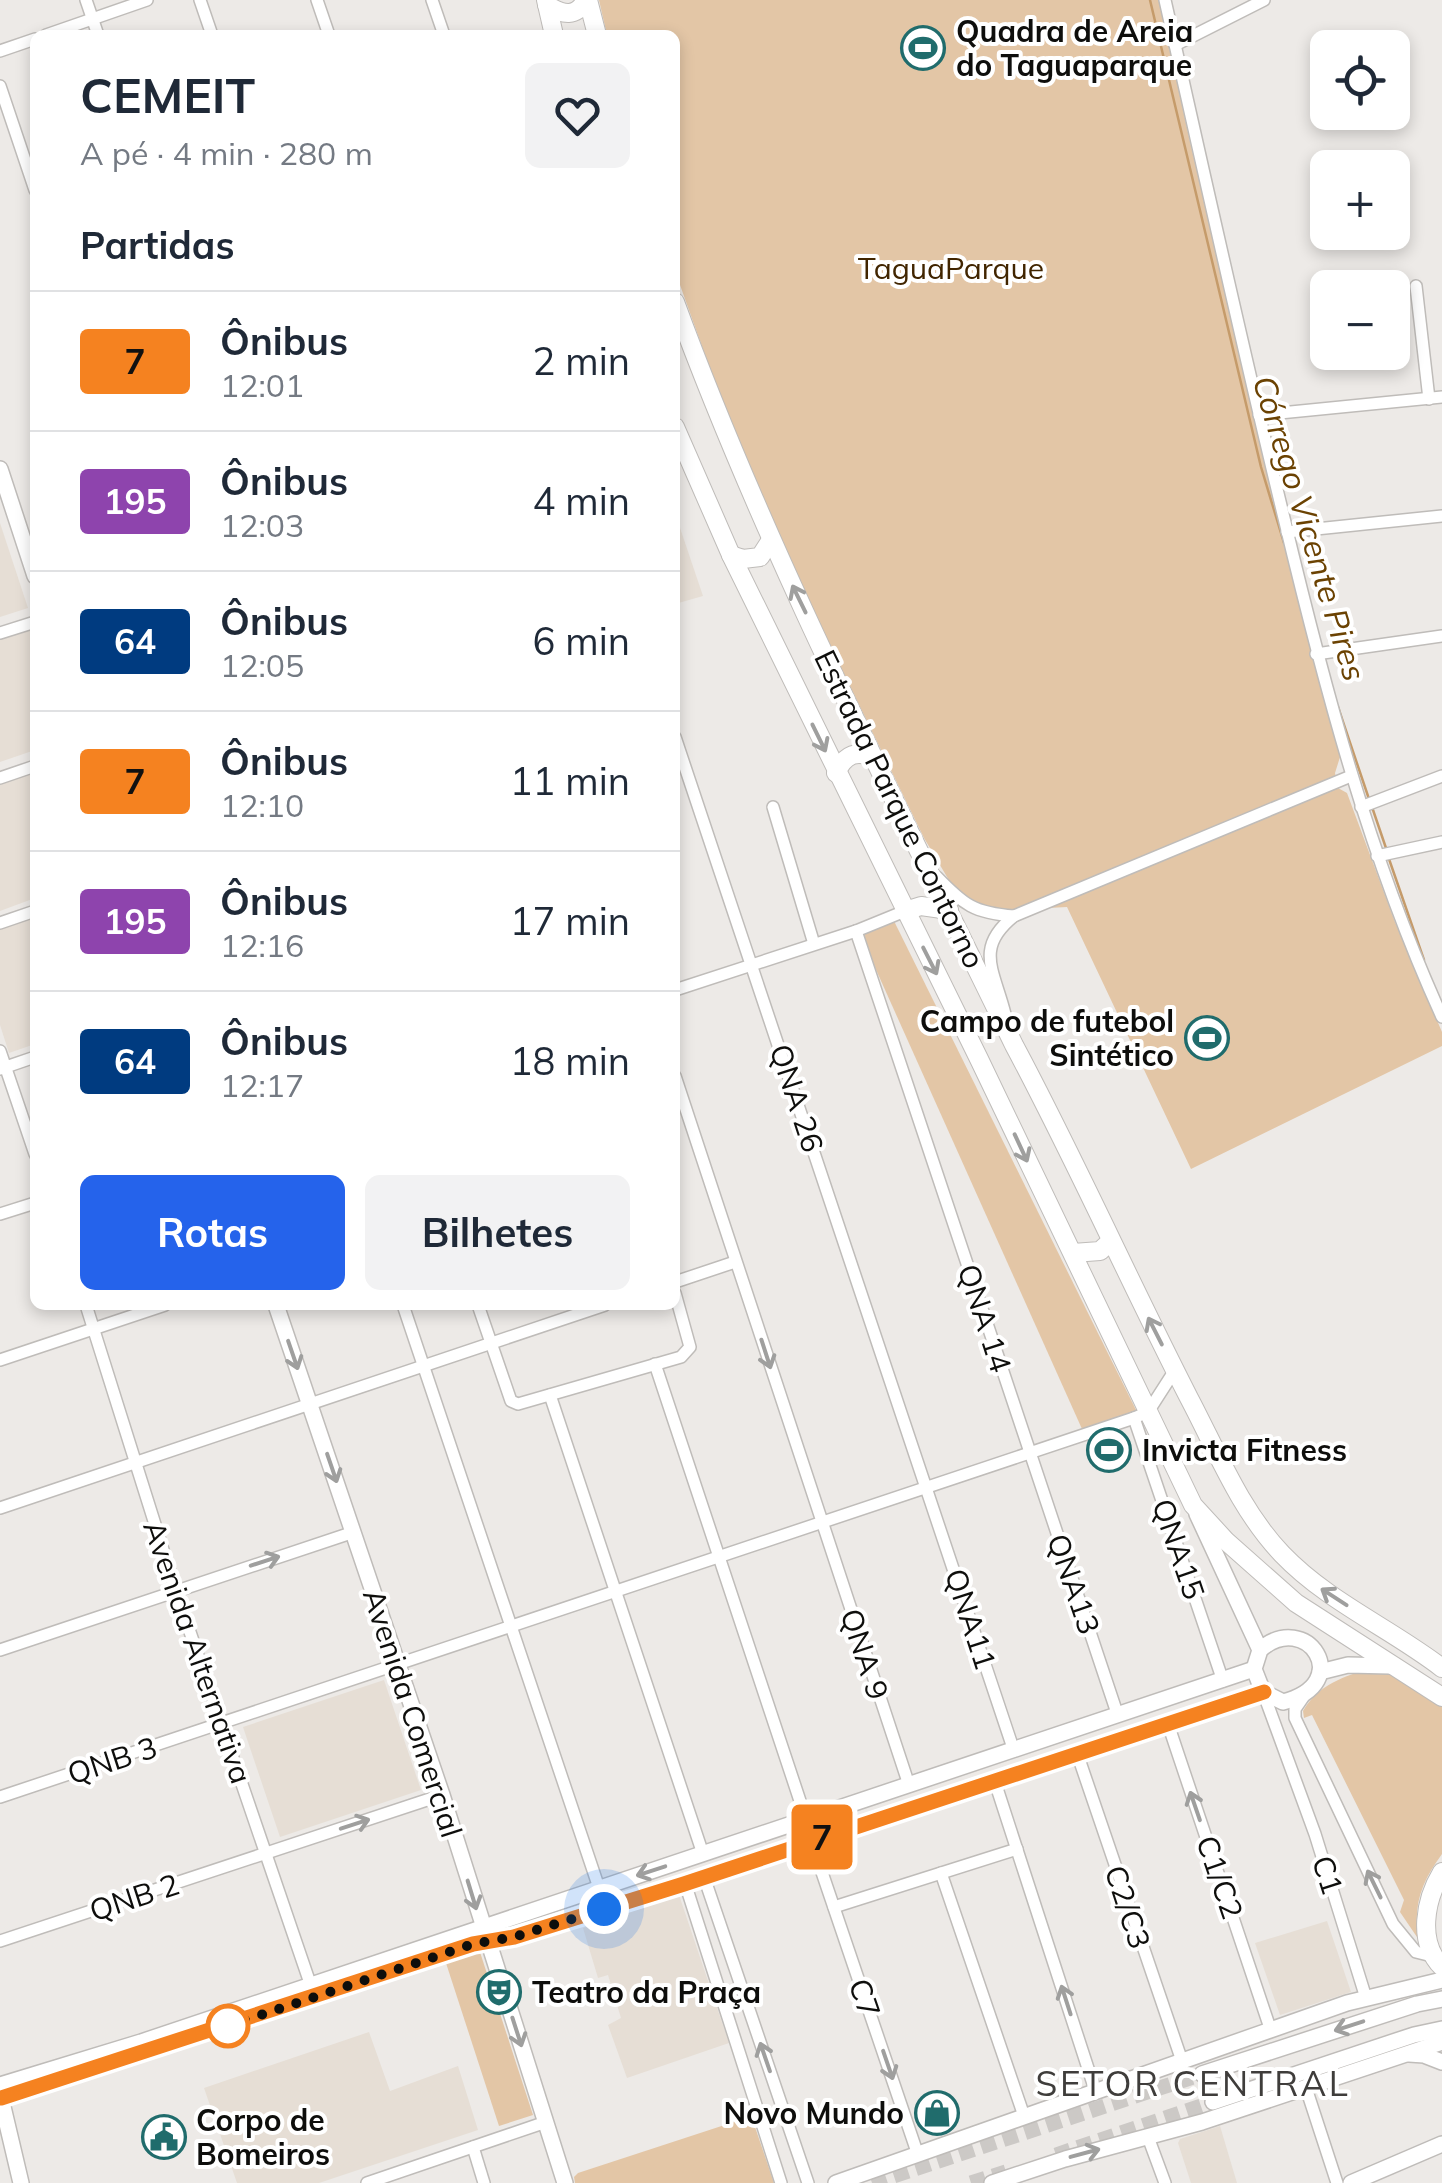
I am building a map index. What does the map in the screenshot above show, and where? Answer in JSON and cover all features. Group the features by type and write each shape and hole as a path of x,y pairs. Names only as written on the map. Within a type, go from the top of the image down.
{"highway":[{"path":"546,2 560,13 574,13 587,0 596,30"},
{"path":"546,2 553,30"},
{"name":"Estrada Parque Contorno","path":"680,316 770,540 1012,1042 1054,1118 1111,1241 1238,1492 1282,1553 1322,1590 1442,1666"},
{"name":"Estrada Parque Contorno","path":"680,438 731,555 1072,1253 1141,1415 1193,1506 1296,1603 1442,1696"},
{"path":"731,555 742,559 760,557 770,540"},
{"path":"836,773 851,754 876,758"},
{"path":"904,911 921,906 949,910"},
{"path":"1072,1253 1100,1251 1111,1241"},
{"path":"1437,1962 1426,1918 1442,1872"}],"main road":[{"path":"0,469 30,562"},
{"name":"Avenida Comercial","path":"278,1310 442,1795 565,2183"},
{"path":"1193,1506 1260,1650"},
{"path":"1284,1636 1299,1638 1311,1646 1318,1658 1320,1672 1315,1686 1304,1696 1283,1702 1264,1692 1254,1669 1260,1650 1271,1640 1284,1636"},
{"path":"1320,1672 1348,1665 1393,1666"},
{"path":"21,2183 1,2096 485,1935 599,1888 1254,1669"},
{"path":"1200,1689 1207,1691 1210,1699 1202,1711"},
{"path":"485,1935 577,1917 684,1884 1264,1692"},
{"path":"1052,1760 1045,1753 1071,1731"},
{"path":"956,1770 967,1778 960,1791"},
{"path":"874,1796 868,1808 880,1816"},
{"path":"772,1830 785,1840 782,1850"},
{"path":"570,1898 569,1909 577,1917"},
{"path":"836,2183 1366,1998 1442,1980"},
{"path":"1202,2074 1442,1999"},
{"path":"1213,2102 1442,2029"},
{"path":"992,2183 1306,2088 1442,2042"},
{"path":"0,2086 143,2048"},
{"path":"1405,2054 1424,2055 1442,2062"},
{"path":"1351,2183 1442,2144"}],"street":[{"path":"86,0 96,30"},
{"path":"60,30 147,0"},
{"path":"200,0 210,30"},
{"path":"317,0 327,30"},
{"path":"432,0 442,30"},
{"path":"1165,0 1316,654 1378,856 1442,1017"},
{"path":"1175,46 1264,0"},
{"path":"0,52 30,41"},
{"path":"0,86 30,175"},
{"path":"1259,416 1435,398 1416,286"},
{"path":"1287,532 1442,516"},
{"path":"0,634 30,624"},
{"path":"1316,654 1442,636"},
{"name":"QNA 26","path":"680,752 928,1487"},
{"path":"0,778 30,768"},
{"path":"1012,1042 988,949 998,929 1014,916 1351,776"},
{"path":"1361,807 1442,776"},
{"path":"773,808 814,944"},
{"path":"1378,856 1442,842"},
{"path":"930,870 966,906 986,914 1014,916"},
{"path":"680,988 904,911"},
{"path":"0,923 30,913"},
{"name":"QNA 14","path":"856,930 1030,1453"},
{"path":"0,1051 30,1141"},
{"path":"3,1068 30,1059"},
{"name":"QNA 9","path":"680,1092 909,1785"},
{"path":"0,1214 30,1205"},
{"path":"680,1280 735,1262"},
{"name":"Avenida Alternativa","path":"88,1310 176,1591 313,1991"},
{"path":"0,1360 150,1310"},
{"path":"405,1310 599,1888"},
{"path":"480,1310 511,1401 518,1404 681,1357 690,1347 680,1310"},
{"path":"0,1508 590,1310"},
{"path":"656,1364 806,1819"},
{"path":"1141,1415 1175,1370"},
{"path":"550,1395 703,1854"},
{"name":"QNB 3","path":"0,1797 1141,1415"},
{"name":"QNA15","path":"1141,1415 1223,1681"},
{"name":"QNA13","path":"1030,1453 1118,1716"},
{"name":"QNA11","path":"928,1487 1014,1750"},
{"path":"0,1650 354,1532"},
{"name":"C1","path":"1264,1692 1366,1998"},
{"path":"1304,1696 1295,1709 1295,1718 1394,1924 1416,1952 1437,1962"},
{"name":"C1/C2","path":"1168,1724 1271,2030"},
{"path":"1286,1753 1308,1744"},
{"name":"C2/C3","path":"1077,1753 1182,2061"},
{"path":"994,1779 1096,2093"},
{"name":"QNB 2","path":"0,1941 442,1795"},
{"name":"C7","path":"812,1840 918,2155"},
{"path":"834,1908 1017,1849"},
{"path":"941,1874 1024,2116"},
{"path":"704,1876 808,2183"},
{"path":"684,1884 782,2183"},
{"path":"720,1991 733,1991 741,1986"},
{"path":"727,2015 740,2004 749,2009"},
{"path":"1306,2088 1338,2183"},
{"path":"758,2110 780,2102"},
{"path":"367,2183 546,2122"},
{"path":"1148,2136 1166,2183"},
{"path":"473,2148 484,2183"},
{"path":"409,2169 413,2183"}],"shaded area":[{"path":"0,523 28,608 0,617"},
{"path":"680,528 703,596 680,603"},
{"path":"30,630 30,752 0,762 0,639"},
{"path":"30,771 30,900 0,911 0,781"},
{"path":"30,918 30,1046 9,1053 0,1025 0,929"},
{"path":"384,1680 421,1790 280,1837 243,1727"},
{"path":"679,1895 729,2043 627,2078 608,2025 621,2018 608,1975 598,1978 583,1928"},
{"path":"1327,1921 1351,1992 1280,2015 1255,1943"},
{"path":"369,2032 390,2091 458,2066 478,2130 319,2183 237,2183 204,2088"},
{"path":"1220,2126 1237,2183 1191,2183 1180,2139"}],"green space":[{"name":"TaguaParque","path":"599,0 1159,0 1340,757 1335,773 1338,788 1347,793 1395,922 1442,1032 1442,1046 1191,1169 1067,907 995,911 963,898 924,838 801,586 723,405 680,285 680,30 606,30"},
{"path":"893,919 1137,1412 1082,1429 860,934"},
{"path":"1372,1668 1394,1671 1442,1701 1442,1854 1420,1894 1419,1940 1400,1912 1404,1900 1312,1715 1304,1718 1303,1711 1309,1702 1324,1688"},
{"path":"479,1949 533,2115 499,2126 445,1960"},
{"path":"746,2118 753,2121 774,2183 575,2183 578,2173"}],"waterway":[{"name":"Córrego Vicente Pires","path":"1150,0 1261,467 1284,543"},
{"name":"Córrego Vicente Pires","path":"1338,707 1369,799"},
{"name":"Córrego Vicente Pires","path":"1372,807 1387,851"},
{"name":"Córrego Vicente Pires","path":"1389,859 1424,960"}],"tunnel":[{"path":"872,2183 1202,2074"},
{"path":"1056,2155 1213,2102"},
{"path":"971,2183 1006,2172"}],"bus line":[{"name":"7","path":"1,2098 473,1944 514,1937 684,1884 1264,1692"}],"place":[{"name":"Quadra de Areia do Taguaparque","path":"923,48"},
{"name":"Campo de futebol Sintético","path":"1207,1038"},
{"name":"Invicta Fitness","path":"1109,1450"},
{"name":"Teatro da Praça","path":"499,1992"},
{"name":"Novo Mundo","path":"937,2113"},
{"name":"Corpo de Bomeiros","path":"164,2137"}],"district":[{"name":"SETOR CENTRAL","path":"1193,2083"}],"route":[{"path":"228,2026 473,1944 514,1937 604,1909"}]}
